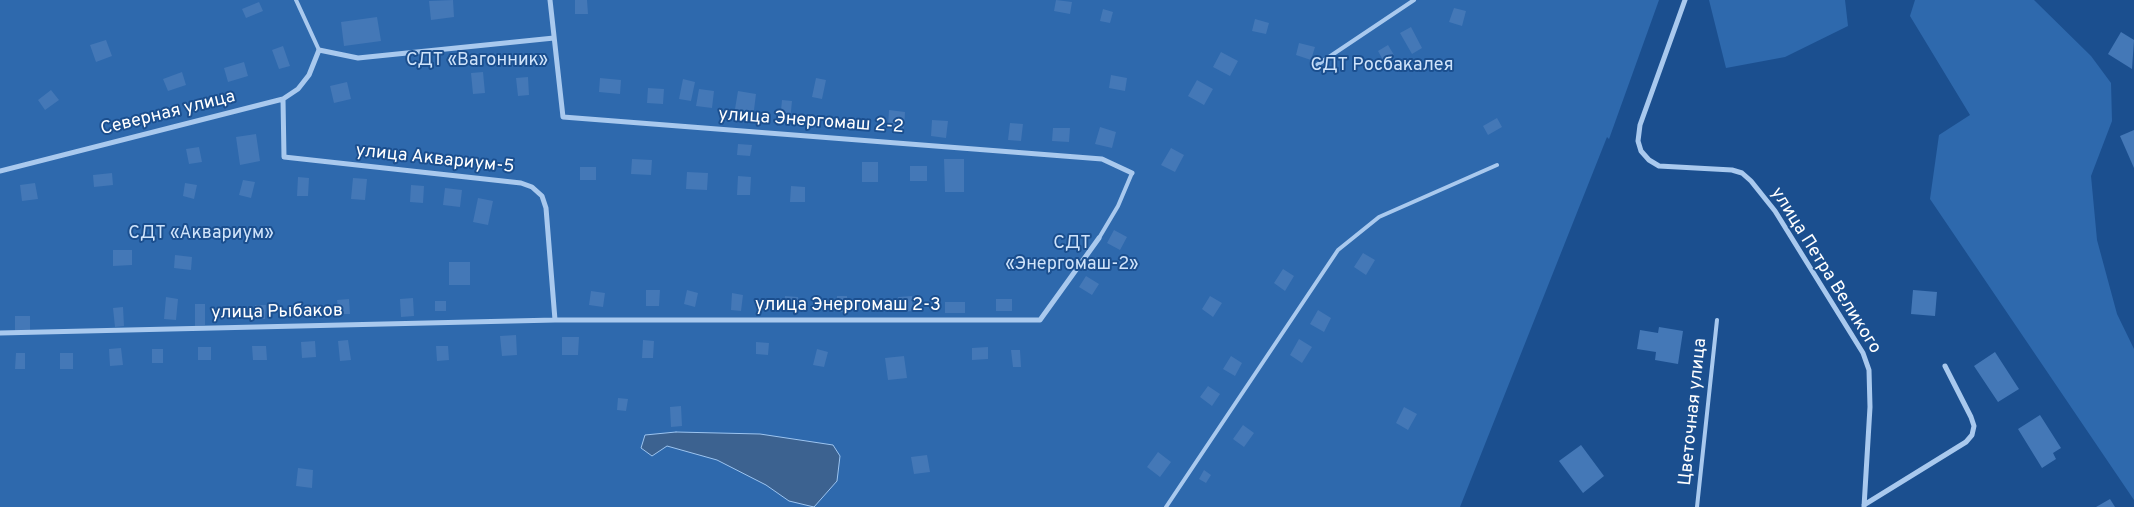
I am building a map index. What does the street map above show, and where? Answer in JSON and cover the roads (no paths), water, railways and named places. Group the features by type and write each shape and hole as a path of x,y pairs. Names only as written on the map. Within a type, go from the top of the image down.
{"street":[{"path":"319,50 358,58 554,38 550,0"},
{"name":"улица Петра Великого","path":"1684,0 1640,125 1638,141 1641,151 1649,160 1659,166 1732,170 1742,173 1751,181 1775,211 1863,354 1869,370 1870,407 1864,506"},
{"name":"улица Энергомаш 2-2","path":"554,38 563,116 1102,159 1132,173"},
{"name":"Северная улица","path":"0,171 283,99 298,89 309,75 319,50"},
{"name":"улица Аквариум-5","path":"283,99 284,157 521,183 532,187 542,196 546,208 554,320"},
{"name":"улица Энергомаш 2-3","path":"554,320 1040,320 1099,238"},
{"name":"улица Рыбаков","path":"0,333 554,320"},
{"path":"1864,506 1966,442 1972,435 1974,426 1971,417 1945,366"}],"lane":[{"path":"296,0 319,50"},
{"path":"1314,66 1414,0"},
{"path":"1166,507 1338,250 1379,217 1498,165"},
{"path":"1099,238 1118,206 1132,173"},
{"name":"Цветочная улица","path":"1697,507 1717,320"}],"park label":[{"name":"СДТ «Вагонник»","path":"477,61"},
{"name":"СДТ Росбакалея","path":"1382,66"},
{"name":"СДТ «Аквариум»","path":"201,234"},
{"name":"СДТ «Энергомаш-2»","path":"1072,254"}]}
